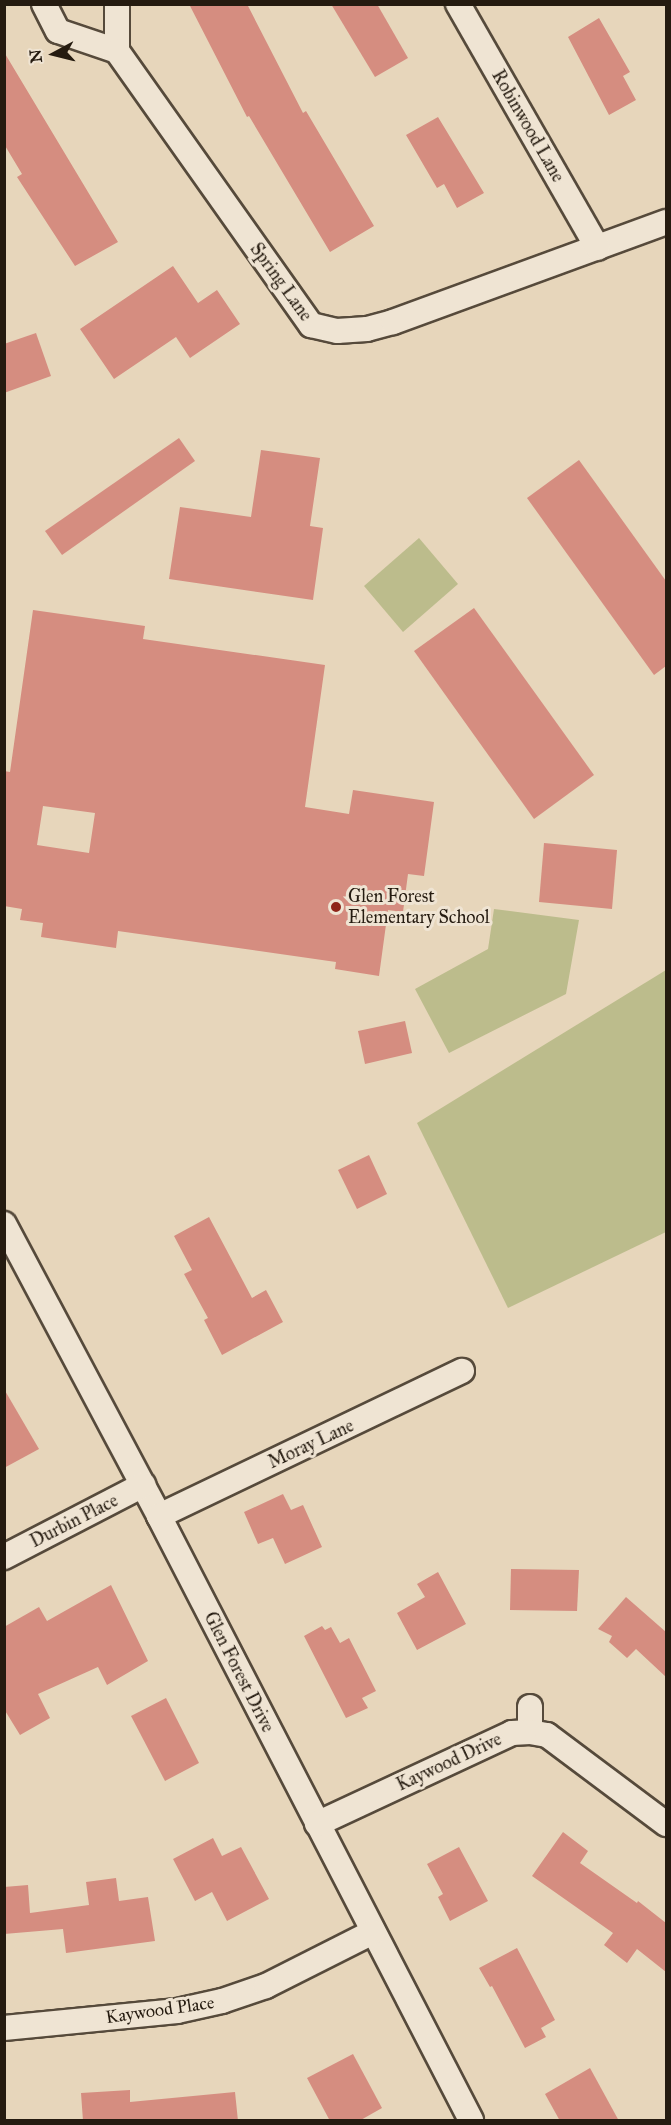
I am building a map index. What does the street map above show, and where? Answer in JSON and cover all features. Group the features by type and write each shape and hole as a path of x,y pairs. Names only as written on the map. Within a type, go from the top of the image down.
{"street":[{"path":"44,4 58,31 117,51 117,4"},
{"name":"Robinwood Lane","path":"458,4 598,248"},
{"name":"Spring Lane","path":"117,51 311,326 337,330 367,329 666,222"},
{"name":"Glen Forest Drive","path":"4,1224 159,1516 471,2121"},
{"name":"Moray Lane","path":"159,1516 462,1371"},
{"name":"Durbin Place","path":"4,1557 142,1485"},
{"path":"531,1707 530,1732 547,1735 666,1824"},
{"name":"Kaywood Drive","path":"317,1824 512,1733 530,1732"},
{"name":"Kaywood Place","path":"4,2028 177,2011 222,2001 266,1986 373,1932"}],"green space":[{"path":"419,538 458,584 403,632 364,586"},
{"path":"494,909 579,920 566,994 449,1053 415,989 488,949"},
{"path":"666,970 666,1232 508,1308 417,1123"}],"building":[{"path":"189,4 247,4 303,113 306,111 374,226 330,252 249,116 247,117"},
{"path":"331,4 377,4 408,58 375,77"},
{"path":"599,18 630,72 623,76 636,100 609,115 568,37"},
{"path":"4,52 118,242 75,266 17,177 22,174 4,144"},
{"path":"438,117 484,193 457,208 444,184 437,188 406,135"},
{"path":"173,266 198,303 217,290 240,324 190,358 176,337 114,379 80,329"},
{"path":"36,333 51,376 4,393 4,344"},
{"path":"179,438 195,461 62,555 45,531"},
{"path":"261,450 320,458 310,526 323,528 313,600 169,579 180,507 251,517"},
{"path":"579,460 666,581 666,666 654,675 527,498"},
{"path":"474,608 594,775 534,819 414,651"},
{"path":"33,610 145,626 143,639 325,665 305,807 349,814 353,790 434,802 424,876 408,874 403,912 388,910 379,976 335,969 336,962 118,931 116,948 41,937 43,923 20,920 22,909 4,906 4,771 10,772","holes":["43,806 95,813 89,853 37,845"]},
{"path":"544,843 617,850 612,909 539,902"},
{"path":"405,1021 412,1053 365,1064 358,1031"},
{"path":"369,1155 387,1194 357,1209 338,1170"},
{"path":"209,1217 252,1298 266,1290 283,1322 222,1355 204,1320 208,1318 184,1274 192,1270 174,1236"},
{"path":"4,1389 39,1449 4,1468"},
{"path":"283,1494 291,1510 303,1505 322,1547 285,1564 273,1538 258,1544 244,1512"},
{"path":"511,1569 579,1570 577,1611 510,1610"},
{"path":"438,1572 466,1624 417,1650 397,1613 425,1597 417,1584"},
{"path":"111,1585 148,1661 107,1685 98,1667 38,1694 50,1718 20,1735 4,1709 4,1627 39,1607 47,1621"},
{"path":"626,1597 666,1632 666,1677 636,1649 627,1658 609,1642 612,1636 598,1629"},
{"path":"322,1626 325,1630 331,1627 340,1643 349,1638 376,1691 362,1698 368,1708 346,1718 304,1636"},
{"path":"166,1698 199,1763 165,1781 131,1716"},
{"path":"563,1832 588,1851 580,1863 637,1903 638,1901 666,1923 666,1972 637,1949 627,1963 604,1945 613,1933 532,1876"},
{"path":"213,1838 222,1856 241,1847 269,1899 227,1921 212,1892 195,1901 173,1859"},
{"path":"459,1847 488,1901 450,1921 438,1897 443,1894 427,1864"},
{"path":"116,1878 119,1901 148,1897 155,1941 66,1953 63,1929 4,1934 4,1887 28,1885 30,1913 89,1905 86,1882"},
{"path":"517,1948 555,2020 541,2028 546,2037 525,2048 492,1986 490,1987 479,1968"},
{"path":"353,2054 382,2108 359,2121 330,2121 307,2078"},
{"path":"590,2068 619,2121 560,2121 545,2094"},
{"path":"130,2090 130,2102 235,2092 238,2121 83,2121 81,2093"}],"place":[{"name":"Glen Forest Elementary School","path":"336,907"}]}
